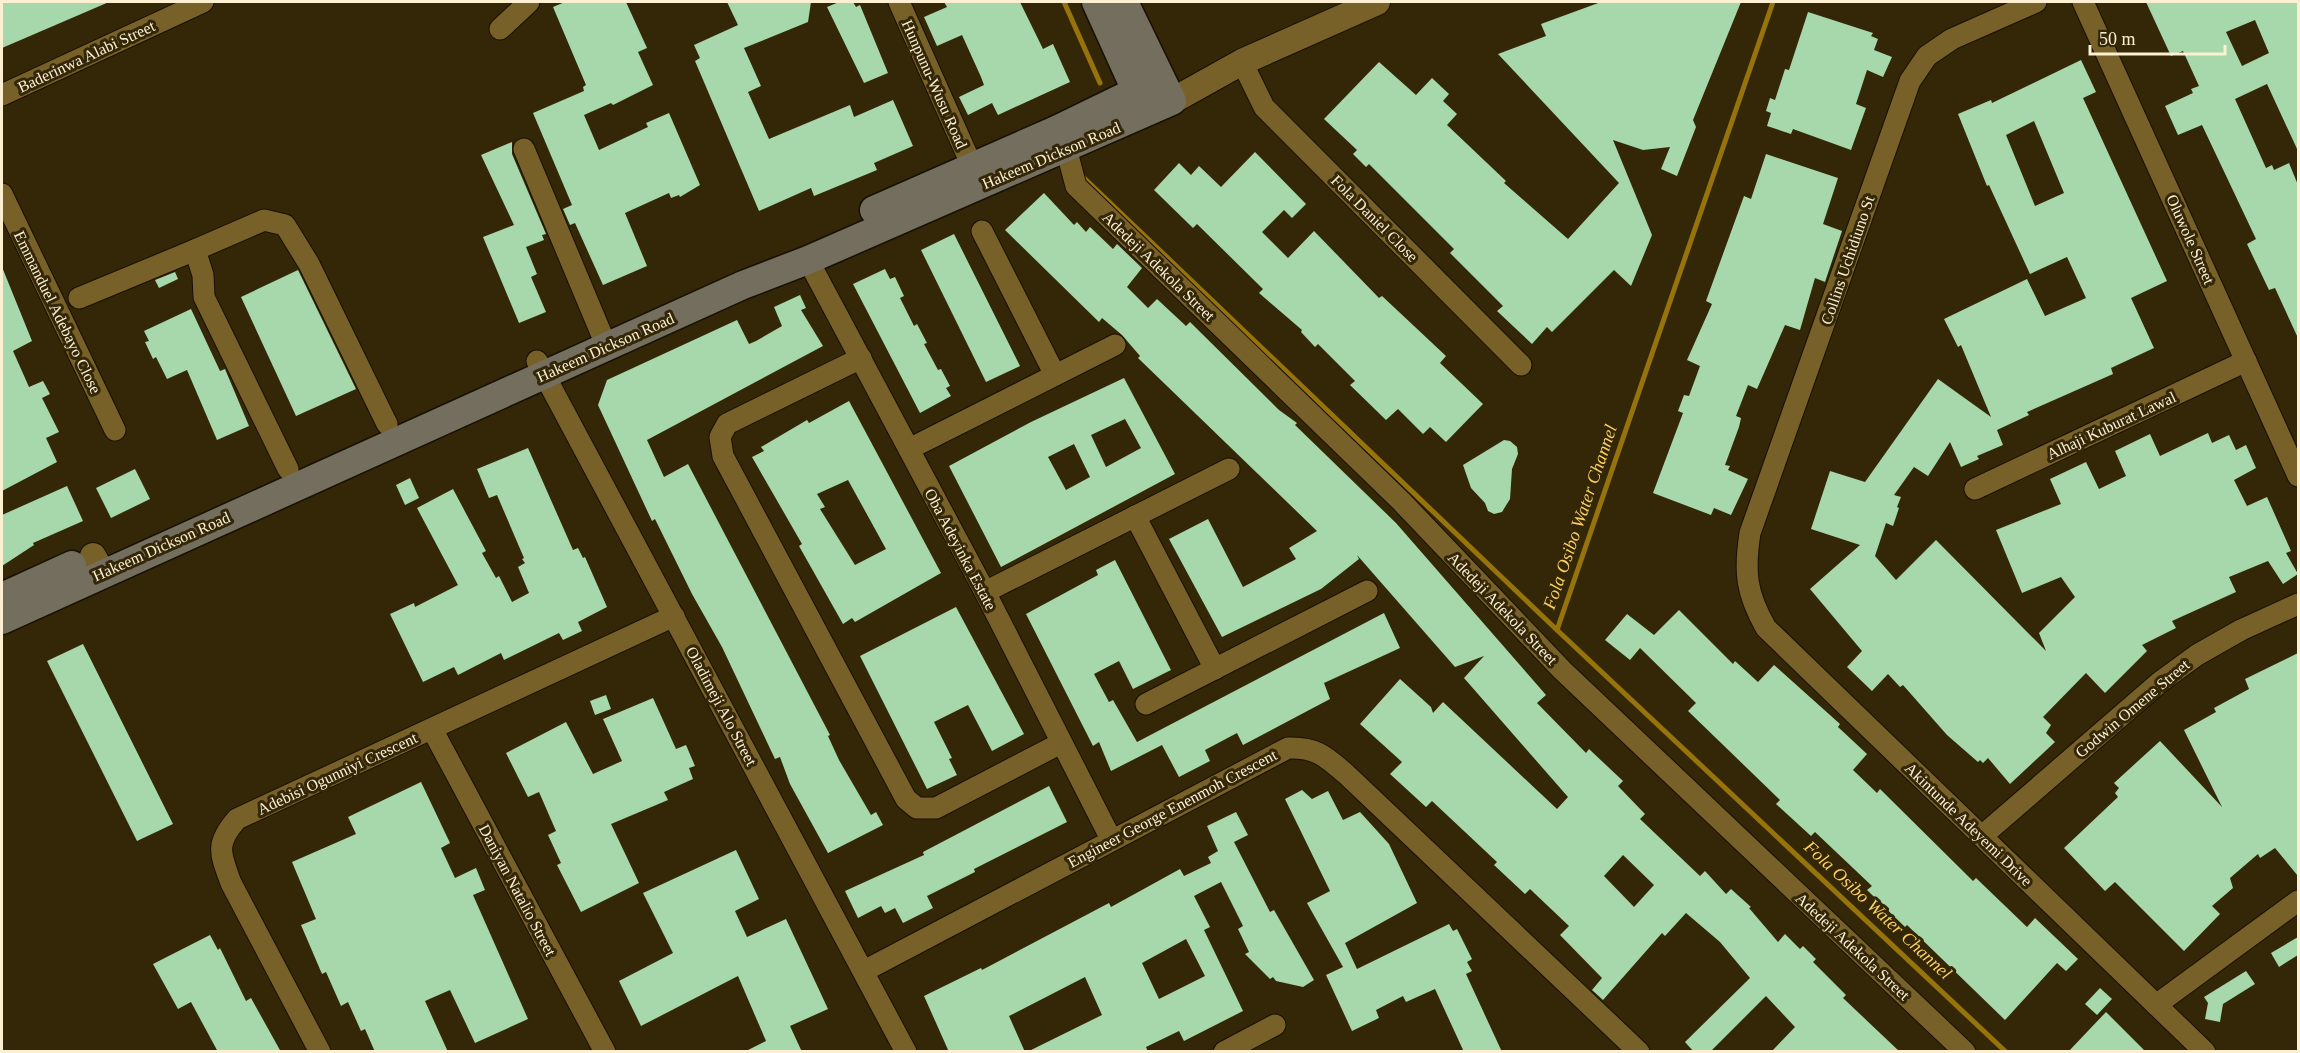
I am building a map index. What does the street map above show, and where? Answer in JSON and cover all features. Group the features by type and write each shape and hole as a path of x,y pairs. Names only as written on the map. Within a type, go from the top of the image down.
{"main road":[{"path":"1096,2 1154,96"},
{"path":"1124,2 1154,96"},
{"name":"Hakeem Dickson Road","path":"2,620 98,564 288,469 387,424 541,368 601,333 972,166 1056,130 1154,96"},
{"name":"Hakeem Dickson Road","path":"2,597 98,564 541,368 808,260 1066,148 1154,96"}],"street":[{"name":"Baderinwa Alabi Street","path":"2,95 203,2"},
{"path":"500,28 529,2"},
{"name":"Hunpunu-Wusu Road","path":"899,2 972,166"},
{"name":"Hakeem Dickson Road","path":"1154,96 1209,79 1377,2"},
{"name":"Collins Uchidiuno St","path":"1747,585 1746,561 1750,533 1910,81 1927,56 1952,39 2036,2"},
{"name":"Oluwole Street","path":"2083,2 2298,476"},
{"name":"Fola Daniel Close","path":"1242,62 1264,107 1521,365"},
{"name":"Adedeji Adekola Street","path":"1066,148 1076,186 1401,501 1563,670 1965,1052"},
{"path":"524,149 601,333"},
{"name":"Emmanduel Adebayo Close","path":"2,194 115,430"},
{"path":"79,298 264,220 285,225 309,264 387,424"},
{"path":"982,231 1055,375"},
{"path":"195,250 203,275 204,297 288,469"},
{"name":"Oba Adeyinka Estate","path":"808,260 985,592 1111,839"},
{"path":"909,449 1115,345"},
{"path":"861,358 727,424 720,437 723,456 906,799 916,808 936,808 1061,742"},
{"name":"Alhaji Kuburat Lawal","path":"1975,489 2246,361"},
{"name":"Oladimeji Alo Street","path":"541,368 906,1052"},
{"path":"985,592 1229,469"},
{"path":"1135,516 1215,669"},
{"name":"Akintunde Adeyemi Drive","path":"1747,585 1754,606 1766,628 2205,1052"},
{"path":"1146,704 1367,591"},
{"name":"Godwin Omene Street","path":"1982,836 2160,682 2187,662 2241,630 2298,604"},
{"name":"Adebisi Ogunniyi Crescent","path":"320,1052 231,883 221,856 224,834 237,819 674,616"},
{"name":"Daniyan Natalio Street","path":"432,729 605,1052"},
{"name":"Engineer George Enenmoh Crescent","path":"864,971 1111,839 1288,748 1307,747 1325,757 1346,774 1639,1052"},
{"path":"2156,1005 2298,901"},
{"path":"1224,1052 1275,1024"}],"building":[{"path":"2,2 109,2 2,48"},
{"path":"565,2 626,2 647,48 638,52 653,85 613,105 611,103 584,115 599,150 648,127 646,123 669,113 700,185 680,197 679,195 671,198 669,193 625,213 647,266 603,285 575,223 570,225 563,209 572,205 533,113 584,91 583,87 586,85 553,7"},
{"path":"727,2 811,2 808,22 744,48 761,86 748,92 769,139 850,105 854,117 893,100 913,146 874,163 877,170 814,196 811,188 759,211 695,61 700,58 694,45 738,25"},
{"path":"839,2 853,2 856,7 860,5 888,73 864,83 827,7"},
{"path":"944,2 1020,2 1043,49 1053,44 1070,82 998,115 992,103 968,115 959,97 984,85 981,77 962,35 937,46 924,17 947,7"},
{"path":"1601,2 1741,2 1693,120 1696,127 1677,176 1661,169 1670,147 1643,150 1613,140 1652,235 1631,286 1614,270 1552,332 1547,327 1532,344 1497,311 1503,306 1450,253 1454,249 1369,164 1366,167 1353,154 1357,150 1324,119 1379,62 1416,95 1432,78 1449,94 1443,101 1457,114 1447,125 1506,181 1504,183 1568,239 1619,183 1498,54 1546,36 1541,24"},
{"path":"2146,2 2298,2 2298,151 2267,84 2235,99 2266,168 2272,165 2274,170 2289,163 2298,185 2298,338 2275,288 2269,290 2247,244 2256,239 2202,125 2178,135 2165,106 2193,93 2191,89 2199,86 2183,51 2171,56","holes":["2255,20 2269,53 2242,66 2226,32"]},
{"path":"1808,12 1873,33 1871,36 1878,39 1874,50 1892,57 1883,77 1867,70 1856,104 1866,108 1851,150 1793,129 1791,134 1767,126 1771,113 1766,111 1770,98 1775,100 1785,69 1789,70"},
{"path":"2081,60 2096,92 2083,98 2167,281 2131,298 2154,348 2111,368 2113,374 2027,412 2029,415 1997,430 2003,445 1977,456 1979,459 1961,467 1950,442 1928,476 1914,467 1894,495 1901,497 1897,507 1899,508 1893,526 1886,523 1875,556 1896,580 1936,540 2046,651 2039,633 2075,597 2061,577 2022,593 1996,530 2061,504 2050,479 2086,462 2099,489 2126,476 2115,451 2150,434 2160,456 2208,433 2212,443 2229,435 2236,450 2246,445 2256,468 2234,480 2247,506 2267,497 2291,551 2286,553 2298,574 2283,584 2268,561 2229,577 2236,592 2172,621 2176,628 2142,645 2147,651 2105,693 2086,673 2043,717 2051,725 2046,733 2055,742 2010,784 1988,758 1983,763 1980,760 1978,762 1947,735 1903,685 1900,687 1888,674 1872,691 1847,667 1862,651 1810,589 1860,545 1811,529 1830,471 1865,482 1938,379 1991,417 1961,345 1958,347 1944,319 2027,279 2045,316 2086,298 2067,257 2030,274 1989,185 1987,186 1958,114 1991,100 1992,103","holes":["2034,121 2064,193 2035,206 2006,135"]},
{"path":"512,142 512,154 546,234 542,235 544,240 526,247 537,274 531,277 546,312 519,323 483,237 514,225 481,155"},
{"path":"1255,152 1306,204 1292,218 1284,210 1262,232 1288,258 1314,231 1379,298 1382,296 1446,356 1440,363 1483,404 1446,442 1430,427 1423,434 1398,409 1386,420 1350,385 1355,381 1318,344 1315,347 1301,332 1302,330 1259,293 1263,289 1197,224 1193,228 1154,190 1179,163 1191,175 1199,166 1221,187"},
{"path":"1766,154 1838,178 1823,224 1842,231 1825,282 1815,278 1800,330 1785,325 1757,389 1748,385 1736,416 1741,418 1739,427 1725,465 1730,466 1728,470 1748,479 1731,515 1714,508 1711,515 1653,493 1683,413 1678,411 1684,395 1689,396 1700,366 1687,360 1712,304 1706,301 1744,196 1751,199"},
{"path":"1044,193 1074,225 1077,222 1086,232 1090,227 1113,249 1117,244 1142,268 1127,287 1148,308 1157,299 1186,326 1190,322 1279,410 1297,423 1295,425 1396,523 1546,695 1537,703 1586,753 1589,749 1623,781 1618,786 1645,814 1640,819 1700,876 1705,871 1726,894 1731,889 1751,907 1749,908 1778,942 1785,934 1800,949 1803,946 1816,959 1813,962 1846,995 1843,998 1900,1052 1771,1052 1795,1027 1766,996 1710,1052 1694,1052 1685,1042 1750,978 1720,942 1686,913 1665,936 1662,933 1603,1000 1592,990 1602,978 1560,935 1569,926 1530,889 1525,894 1494,865 1497,862 1432,801 1426,807 1390,774 1402,762 1360,724 1400,679 1431,707 1433,713 1443,702 1557,809 1568,797 1464,678 1484,656 1455,667 1357,555 1359,559 1321,589 1222,637 1169,539 1208,519 1243,587 1296,559 1289,548 1317,531 1138,358 1140,356 1122,335 1102,318 1099,322 1005,230","holes":["1623,855 1654,885 1634,907 1604,876"]},
{"path":"954,234 1020,366 986,382 921,250"},
{"path":"2,267 32,341 13,351 29,387 43,381 50,394 42,398 59,432 46,438 57,462 2,491"},
{"path":"885,269 890,279 895,277 904,296 900,298 914,326 917,324 927,343 924,344 950,386 946,388 951,396 920,413 853,284"},
{"path":"298,270 356,389 296,416 241,297"},
{"path":"175,272 178,279 159,288 155,280"},
{"path":"800,295 806,308 801,310 823,346 647,440 664,477 688,464 830,735 828,736 839,760 871,815 876,812 883,825 828,853 790,784 780,757 775,759 722,647 692,594 655,519 652,521 598,405 607,380 737,320 749,344 756,341 782,326 774,307"},
{"path":"191,309 220,371 225,369 249,426 217,440 187,370 167,379 156,357 153,359 145,342 149,341 144,331"},
{"path":"1124,378 1175,474 1001,567 949,466 1031,422","holes":["1125,419 1141,448 1106,467 1091,435","1074,444 1090,477 1066,490 1048,457"]},
{"path":"849,401 941,573 855,622 852,618 843,624 799,546 802,544 752,457 764,451 761,447 807,420 809,423","holes":["848,480 886,549 855,565 820,509 825,507 817,494"]},
{"path":"1504,440 1510,441 1517,447 1518,454 1512,469 1510,499 1502,512 1494,514 1488,511 1485,503 1471,488 1463,465"},
{"path":"528,448 573,550 578,548 583,558 585,557 607,607 578,622 582,631 563,640 559,633 504,660 501,653 458,675 454,667 423,682 390,614 414,603 415,607 458,585 417,508 453,489 486,551 482,553 496,578 499,576 512,602 529,593 518,567 525,563 522,559 524,558 497,495 489,498 477,469"},
{"path":"135,469 150,499 111,518 96,488"},
{"path":"410,478 419,498 405,505 396,485"},
{"path":"67,486 83,521 33,543 34,545 2,566 2,515"},
{"path":"1115,560 1171,670 1133,689 1119,661 1094,674 1109,702 1113,700 1137,742 1384,613 1400,648 1324,683 1330,699 1243,745 1237,733 1205,750 1210,761 1179,777 1162,745 1111,771 1099,742 1093,746 1026,614 1098,575 1096,570"},
{"path":"956,607 1024,734 992,751 968,705 934,722 952,758 949,759 957,775 927,789 860,656"},
{"path":"1679,610 1733,664 1735,661 1758,682 1774,665 1840,724 1838,727 1867,754 1853,770 1877,793 1880,789 1973,881 1976,878 2027,927 2035,918 2078,959 2066,971 2057,963 2005,1020 1907,925 1905,927 1867,890 1872,886 1815,832 1811,836 1776,804 1780,800 1688,711 1696,703 1640,648 1630,660 1605,640 1627,614 1654,635"},
{"path":"83,644 173,824 137,841 47,661"},
{"path":"2298,653 2298,876 2275,848 2260,858 2258,854 2230,878 2233,888 2212,906 2220,914 2184,951 2115,882 2105,891 2064,848 2118,797 2115,793 2119,788 2114,783 2160,741 2222,807 2184,730 2216,712 2214,708 2249,689 2245,679"},
{"path":"606,695 611,709 595,715 590,701"},
{"path":"653,698 676,749 686,745 695,766 689,768 693,779 664,792 668,800 611,824 639,883 581,912 557,865 561,863 548,835 556,831 539,792 528,797 506,753 566,722 593,774 622,761 603,719"},
{"path":"421,782 450,843 441,848 455,878 476,868 485,890 473,895 528,1019 475,1043 450,990 425,1001 448,1052 375,1052 365,1029 361,1031 348,1002 341,1006 326,972 322,974 301,925 316,919 292,862 356,834 348,817"},
{"path":"1049,786 1067,822 974,869 975,872 927,896 933,908 903,923 895,908 885,913 881,906 858,918 845,891 924,855 923,852"},
{"path":"1302,790 1312,799 1328,791 1343,820 1360,812 1389,844 1417,903 1345,943 1357,969 1449,924 1453,931 1457,929 1472,959 1467,962 1472,971 1466,974 1502,1052 1464,1052 1435,989 1406,1002 1403,996 1376,1010 1379,1018 1352,1031 1326,975 1343,967 1307,903 1330,891 1285,799"},
{"path":"1236,812 1248,835 1234,842 1270,912 1274,910 1314,980 1303,987 1276,981 1273,977 1270,979 1245,954 1249,952 1238,929 1243,926 1221,882 1194,896 1210,927 1204,930 1243,1011 1184,1041 1179,1031 1146,1047 1148,1052 1027,1052 1102,1015 1085,977 1009,1016 1025,1052 949,1052 924,996 981,968 982,970 1109,903 1111,907 1180,869 1184,876 1211,863 1208,857 1218,851 1207,826","holes":["1186,939 1205,976 1159,999 1142,963"]},
{"path":"736,850 759,899 735,911 747,937 786,919 828,1009 790,1026 802,1052 744,1052 766,1041 738,976 641,1026 619,981 673,953 643,893"},
{"path":"210,935 218,950 220,948 246,1001 251,998 281,1052 218,1052 191,1002 178,1009 153,964"},
{"path":"2298,937 2298,955 2279,967 2271,953"},
{"path":"2246,971 2255,984 2223,1004 2220,1022 2205,1019 2208,1003 2204,997"},
{"path":"2100,988 2112,999 2097,1015 2085,1004"},
{"path":"2106,1012 2146,1052 2068,1052"}],"waterway":[{"path":"1064,2 1100,83"},
{"name":"Fola Osibo Water Channel","path":"1773,2 1557,630 2006,1052"},
{"path":"1083,177 1557,630"}]}
